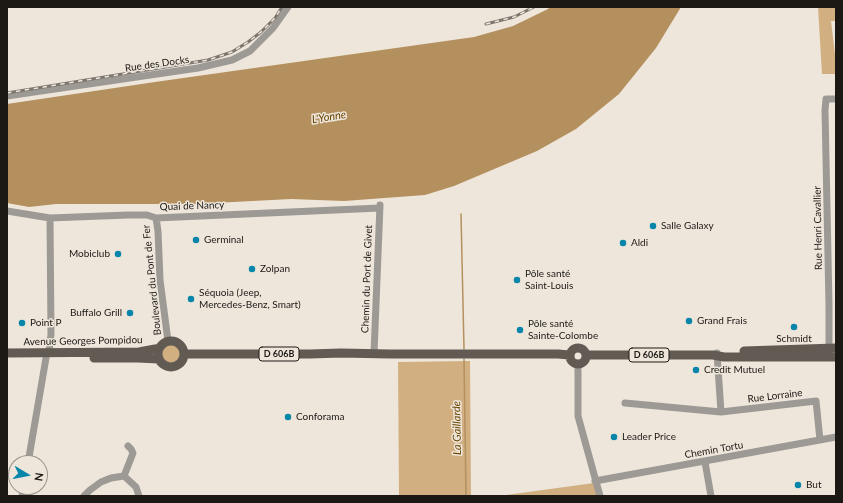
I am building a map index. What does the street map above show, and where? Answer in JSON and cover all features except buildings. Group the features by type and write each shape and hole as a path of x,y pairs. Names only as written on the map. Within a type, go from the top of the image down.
{"main road":[{"path":"168,341 178,343 184,354 177,365 171,367 165,365 159,360 158,355 159,348 168,341"},
{"name":"Avenue Georges Pompidou","path":"7,359 48,355 139,352 159,348"},
{"path":"581,348 586,355 583,362 578,364 572,361 569,355 572,350 581,348"},
{"name":"Avenue Georges Pompidou","path":"7,353 159,360"},
{"name":"D 606B","path":"184,354 374,353 569,355"},
{"name":"D 606B","path":"586,355 832,353"}],"street":[{"name":"Rue des Docks","path":"7,96 198,68 232,60 250,51 273,28 288,7"},
{"name":"Rue Henri Cavallier","path":"832,353 829,305 825,118 826,99 836,99"},
{"name":"Quai de Nancy","path":"7,211 50,218 147,215 156,218 380,207"},
{"name":"Chemin du Port de Givet","path":"374,353 380,207"},
{"path":"29,455 51,334 50,218"},
{"name":"Boulevard du Pont de Fer","path":"156,218 160,280 168,341"},
{"path":"716,354 721,412"},
{"path":"578,364 578,416 600,496"},
{"name":"Rue Lorraine","path":"625,403 721,412 816,401 820,440"},
{"name":"Chemin Tortu","path":"595,481 836,437"},
{"path":"124,476 133,453 128,446"},
{"path":"705,462 711,496"},
{"path":"84,496 101,482 111,478 124,476"},
{"path":"124,476 136,487 139,496"}],"shaded area":[{"path":"818,7 836,7 836,21 831,21 836,74 822,74"},
{"path":"171,345 177,348 180,354 177,360 171,363 165,360 162,354 165,348"},
{"path":"470,361 471,496 399,496 398,362"},
{"path":"594,483 598,496 499,496"}],"water":[{"name":"L'Yonne","path":"550,7 681,7 656,48 619,94 576,129 537,151 454,186 425,195 344,201 291,199 195,204 56,204 29,207 7,203 7,104 474,37 513,26"}],"waterway":[{"name":"La Gaillarde","path":"461,214 464,349"},
{"name":"La Gaillarde","path":"464,359 466,496"}],"railway":[{"path":"7,93 208,60 232,52 248,42 275,18 282,7"},
{"path":"486,24 514,17 534,7"}],"place":[{"name":"Salle Galaxy","path":"653,226"},
{"name":"Germinal","path":"196,240"},
{"name":"Aldi","path":"623,243"},
{"name":"Mobiclub","path":"118,254"},
{"name":"Zolpan","path":"252,269"},
{"name":"Pôle santé Saint-Louis","path":"517,280"},
{"name":"Séquoia (Jeep, Mercedes-Benz, Smart)","path":"191,299"},
{"name":"Buffalo Grill","path":"130,313"},
{"name":"Grand Frais","path":"689,321"},
{"name":"Point P","path":"22,323"},
{"name":"Schmidt","path":"794,327"},
{"name":"Pôle santé Sainte-Colombe","path":"520,330"},
{"name":"Credit Mutuel","path":"696,370"},
{"name":"Conforama","path":"288,417"},
{"name":"Leader Price","path":"614,437"},
{"name":"But","path":"798,485"}]}
